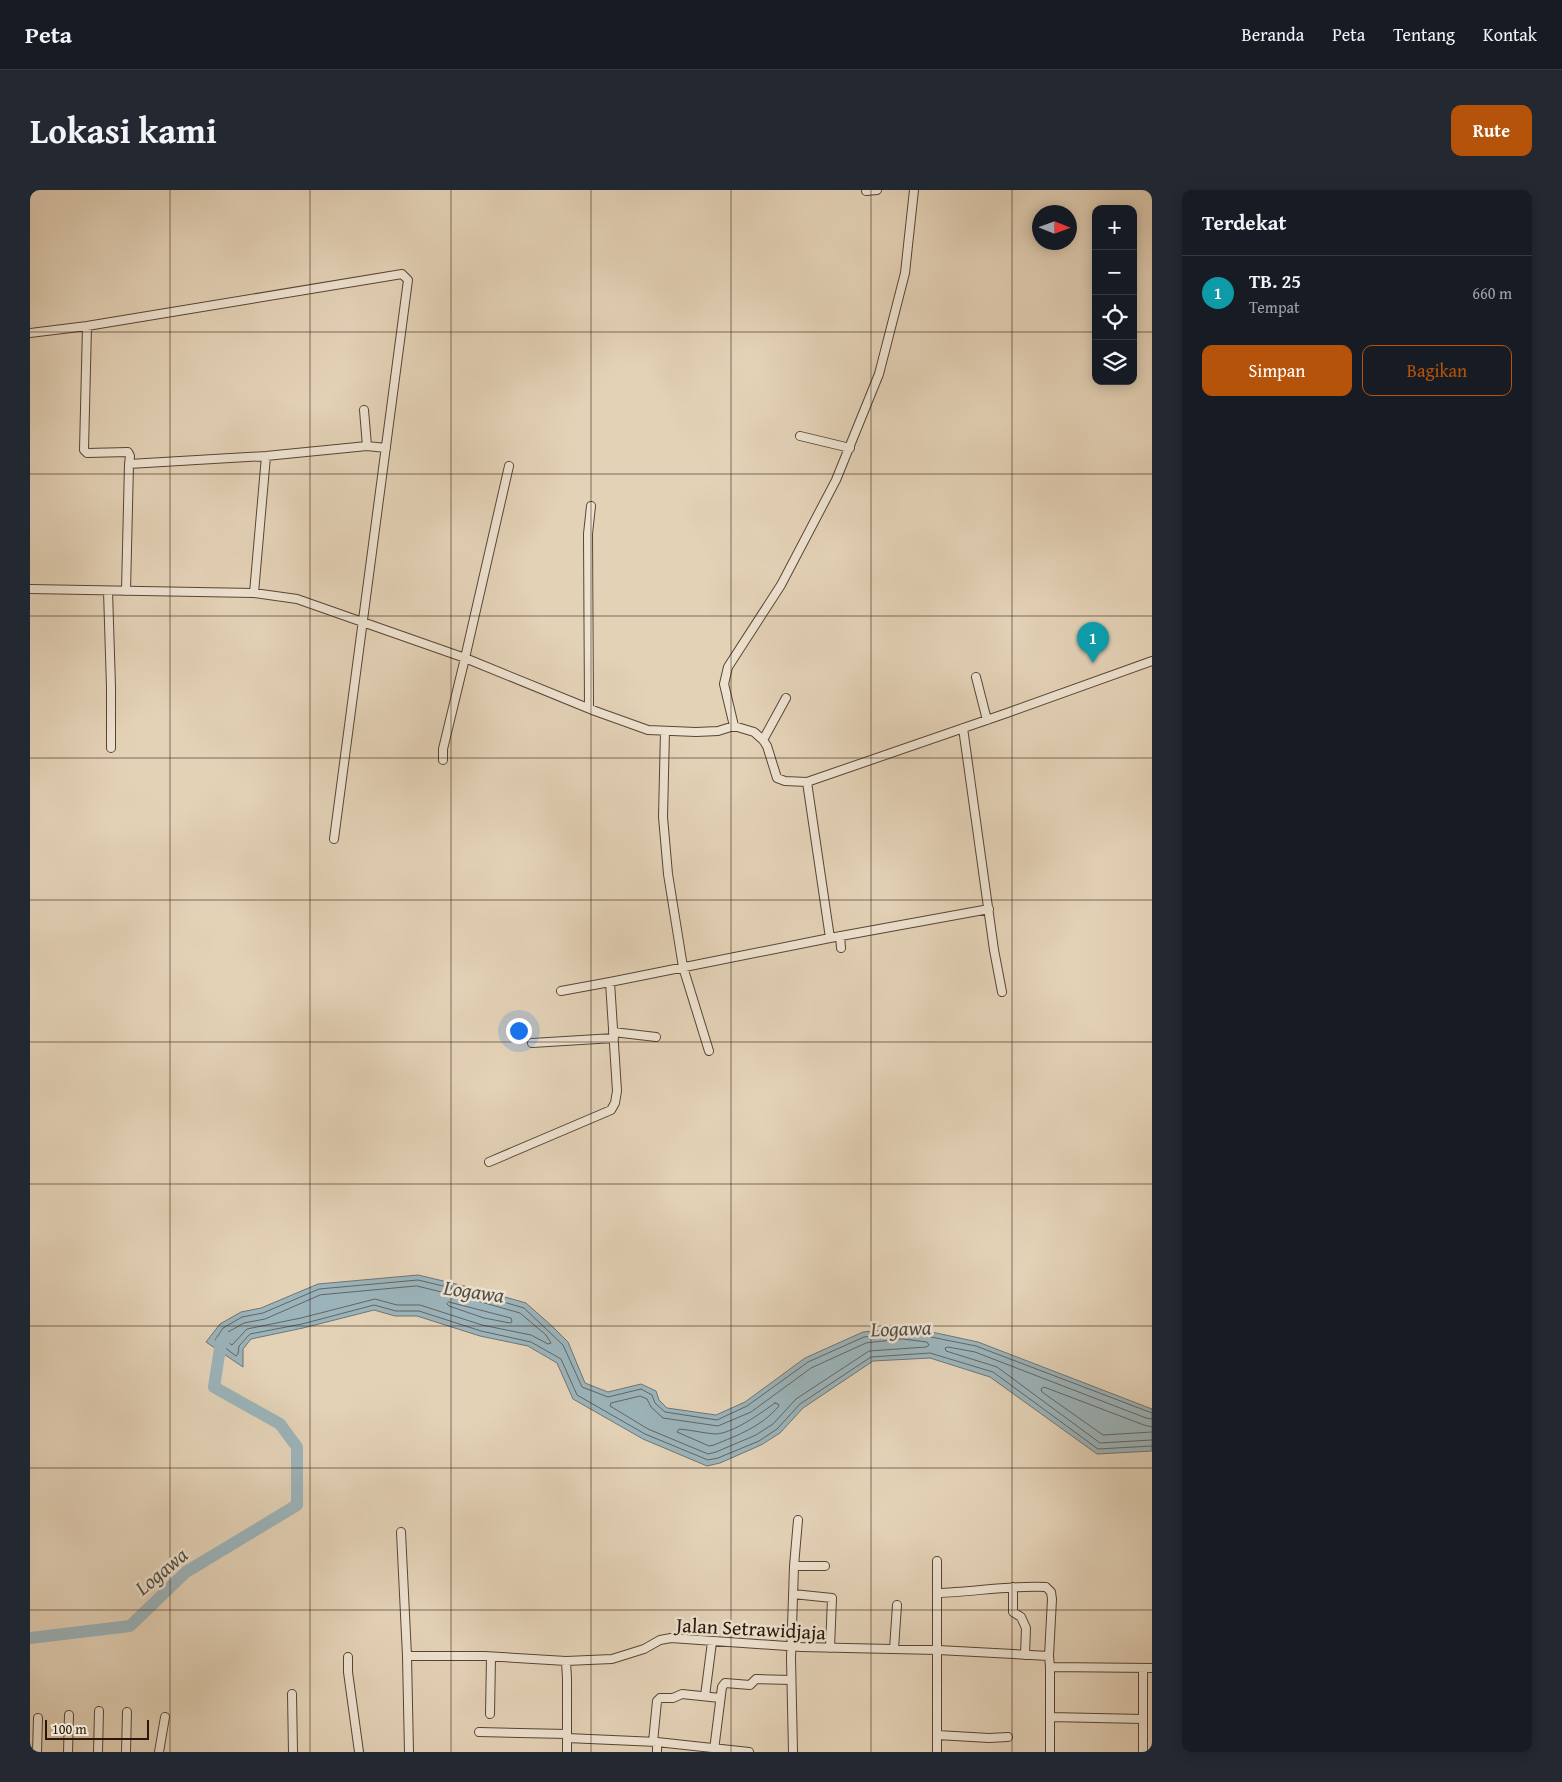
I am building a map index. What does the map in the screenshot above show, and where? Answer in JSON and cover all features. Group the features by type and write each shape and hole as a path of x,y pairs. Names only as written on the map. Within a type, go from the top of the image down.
{"street":[{"path":"866,191 877,190"},
{"path":"734,726 724,684 728,667 781,585 836,480 879,374 905,273 914,190"},
{"path":"30,333 88,326 402,274 408,280 334,839"},
{"path":"88,326 84,450 87,453 128,452 130,456 126,590"},
{"path":"364,410 368,435 367,446"},
{"path":"800,436 850,448"},
{"path":"129,464 266,456 367,446 386,448"},
{"path":"254,593 266,456"},
{"path":"443,760 443,750 466,658 509,466"},
{"path":"589,708 588,534 590,506"},
{"path":"30,589 254,593 298,599 466,658 648,730 718,731 734,726 754,732 763,740 777,778 785,781 806,782 1152,661"},
{"path":"108,591 111,748"},
{"path":"976,677 987,720"},
{"path":"763,740 786,698"},
{"path":"964,728 994,950 1002,992"},
{"path":"665,731 663,818 668,874 683,968 708,1051"},
{"path":"806,782 830,938"},
{"path":"561,991 989,908"},
{"path":"840,936 841,948"},
{"path":"489,1162 611,1110 615,1103 617,1091 610,982"},
{"path":"532,1043 613,1035 656,1037"},
{"path":"793,1752 791,1680 794,1566 798,1520"},
{"path":"401,1532 409,1752"},
{"path":"936,1752 937,1562"},
{"path":"794,1566 825,1566"},
{"path":"937,1593 1046,1587 1051,1592 1049,1656 1050,1752"},
{"path":"1013,1588 1013,1612 1021,1617 1026,1628 1024,1655"},
{"path":"793,1594 832,1598 830,1648"},
{"path":"894,1649 897,1605"},
{"name":"Jalan Setrawidjaja","path":"407,1656 491,1657 566,1661 619,1657 644,1649 660,1640 671,1638 830,1648 938,1650 1049,1656"},
{"path":"705,1696 712,1642"},
{"path":"348,1657 348,1672 359,1752"},
{"path":"490,1714 491,1657"},
{"path":"566,1661 567,1752"},
{"path":"1050,1667 1152,1668"},
{"path":"1143,1668 1143,1752"},
{"path":"714,1750 722,1686 725,1684 750,1685 756,1679 791,1680"},
{"path":"292,1694 293,1752"},
{"path":"657,1752 655,1742 658,1699 664,1697 673,1698 682,1694 720,1698"},
{"path":"98,1752 99,1711"},
{"path":"126,1752 127,1712"},
{"path":"68,1752 69,1715"},
{"path":"1050,1717 1143,1719"},
{"path":"37,1752 38,1718"},
{"path":"159,1752 165,1718"},
{"path":"478,1732 655,1742 714,1750 749,1752"},
{"path":"937,1735 989,1738 1008,1736"}],"water":[{"path":"418,1275 526,1303 568,1342 585,1383 608,1392 641,1384 656,1391 659,1400 667,1408 716,1415 745,1402 805,1358 863,1332 903,1328 978,1342 1152,1409 1152,1451 1097,1454 990,1377 930,1358 873,1361 803,1408 780,1433 761,1445 720,1463 707,1466 643,1439 573,1399 557,1363 528,1346 480,1336 417,1316 395,1316 374,1310 251,1339 243,1349 243,1367 206,1342 220,1324 241,1312 261,1308 318,1284"}],"waterway":[{"name":"Logawa","path":"30,1638 130,1626 186,1572 297,1505 297,1447 280,1424 214,1387 221,1342 227,1338"}],"place":[{"name":"TB. 25","path":"1093,663"}]}
